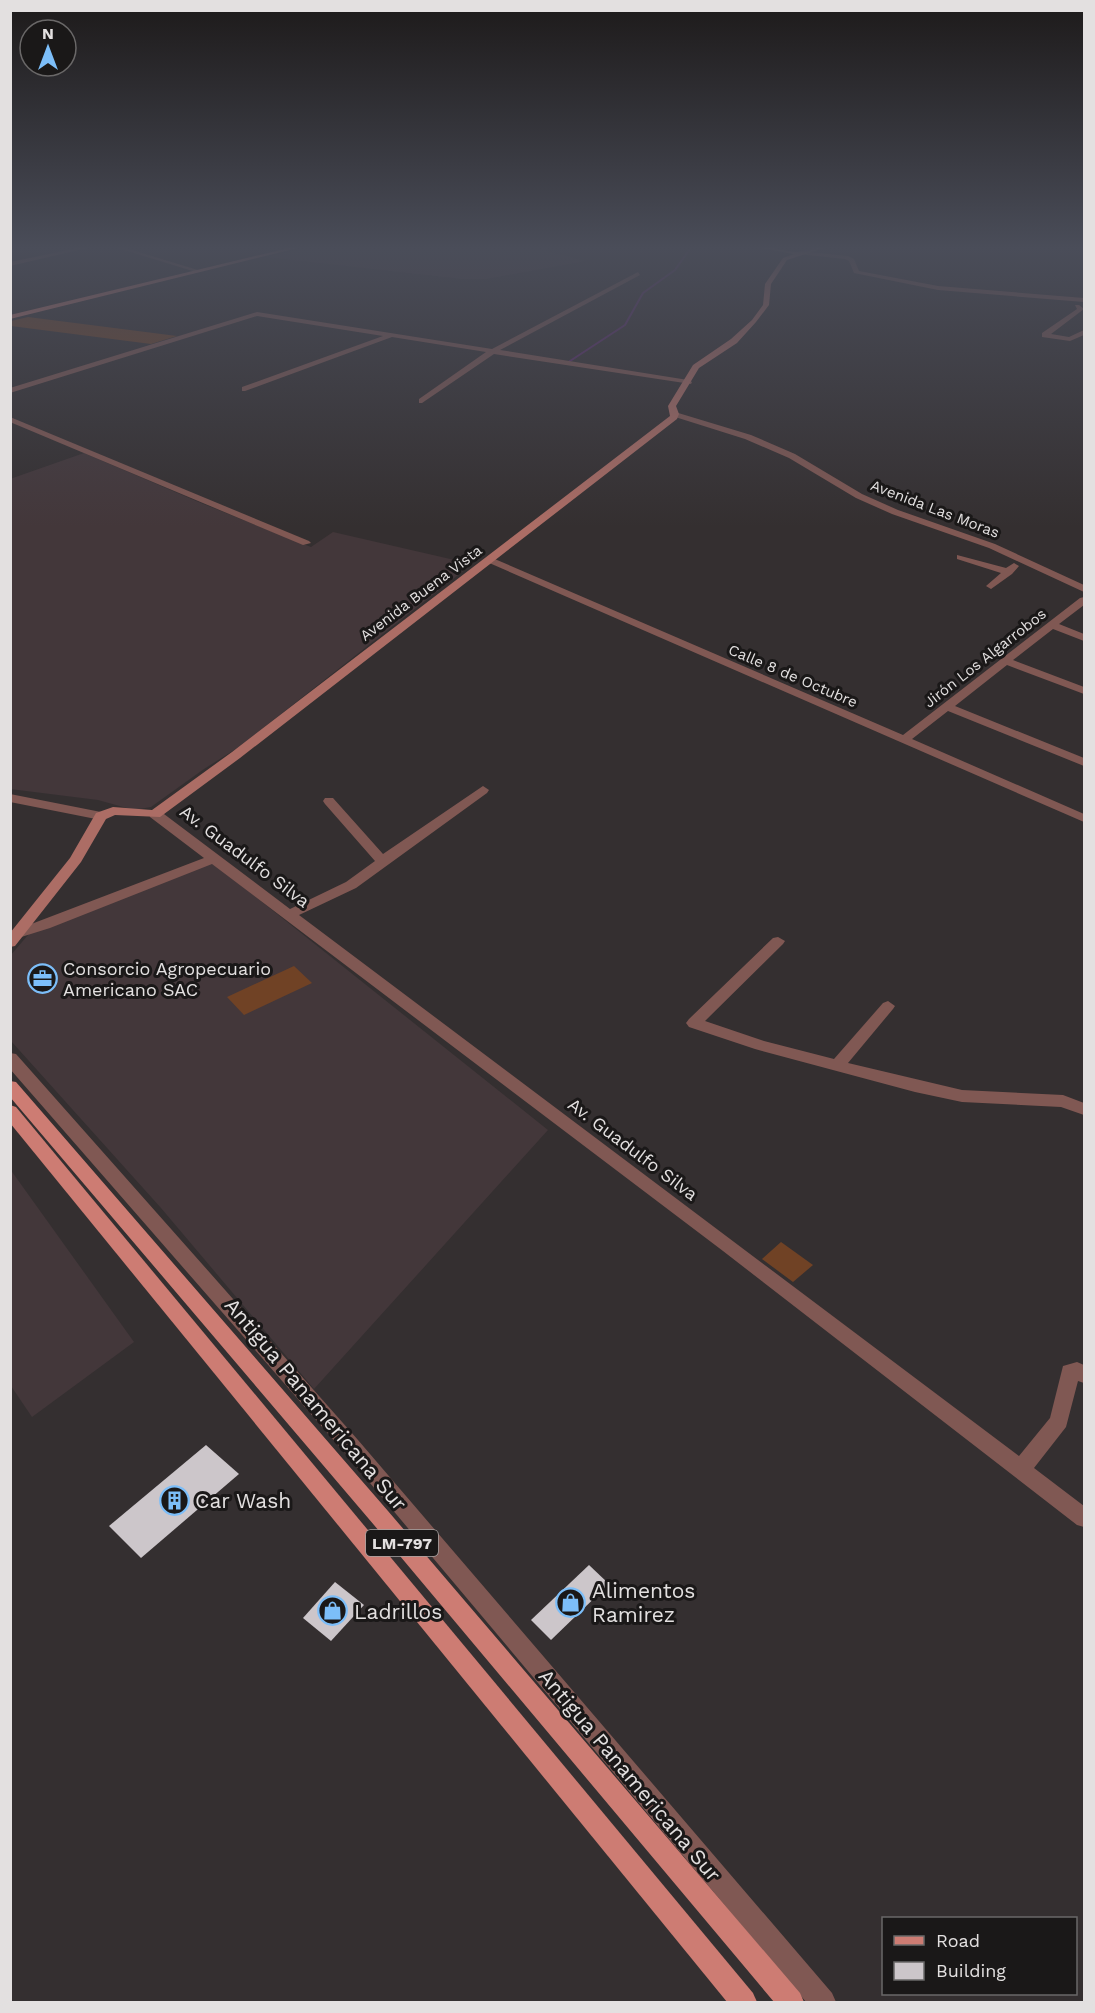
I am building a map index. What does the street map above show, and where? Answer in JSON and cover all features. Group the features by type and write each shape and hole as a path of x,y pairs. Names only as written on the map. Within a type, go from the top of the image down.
{"main road":[{"name":"Antigua Panamericana Sur","path":"10,1086 130,1223 790,2002"},
{"name":"LM-797","path":"10,1112 744,2002"},
{"path":"110,1235 130,1223"}],"street":[{"path":"10,391 172,340"},
{"path":"245,389 379,340"},
{"path":"423,340 688,382"},
{"path":"422,401 493,351 514,340"},
{"path":"675,414 672,406 674,400 696,367 734,340"},
{"name":"Avenida Buena Vista","path":"156,813 236,755 490,561 675,414"},
{"name":"Avenida Las Moras","path":"675,414 756,441 792,456 859,496 895,512 958,533 1014,565 1084,589"},
{"path":"10,419 306,543"},
{"path":"960,557 1014,565 1084,598"},
{"name":"Calle 8 de Octubre","path":"490,561 1084,818"},
{"path":"992,586 1014,565"},
{"name":"Jirón Los Algarrobos","path":"904,740 1084,598"},
{"path":"1052,625 1084,638"},
{"path":"1005,662 1084,691"},
{"path":"947,706 1084,762"},
{"path":"290,914 351,885 483,790"},
{"path":"10,798 101,816 113,812 156,813"},
{"path":"329,801 383,862"},
{"name":"Av. Guadulfo Silva","path":"156,813 1084,1518"},
{"path":"14,938 76,859 101,816"},
{"path":"14,938 215,858"},
{"path":"778,941 694,1023 760,1045 915,1086 962,1096 1063,1101 1084,1109"},
{"path":"838,1065 888,1006"},
{"path":"10,1058 351,1446 823,2002"},
{"path":"1021,1469 1059,1421 1070,1372 1077,1370 1084,1375"}],"shaded area":[{"path":"119,340 164,340 151,344"},
{"path":"84,453 311,547 333,532 472,564 239,747 151,807 134,810 98,800 10,789 10,479"},
{"path":"207,858 548,1130 314,1389 161,1208 11,1041 10,956 40,921 61,918"},
{"path":"294,966 312,983 244,1015 227,997"},
{"path":"10,1169 134,1342 32,1417 11,1386"},
{"path":"781,1242 813,1265 793,1282 762,1259"}],"building":[{"name":"Car Wash","path":"206,1445 239,1474 141,1558 109,1526"},
{"name":"Alimentos Ramirez","path":"589,1565 609,1584 551,1640 531,1620"},
{"name":"Ladrillos","path":"335,1582 364,1605 331,1641 303,1618"}],"waterway":[{"path":"567,363 602,340"}],"place":[{"name":"Consorcio Agropecuario Americano SAC","path":"42,978"},
{"name":"Car Wash","path":"174,1500"},
{"name":"Alimentos Ramirez","path":"571,1602"},
{"name":"Ladrillos","path":"333,1611"}]}
